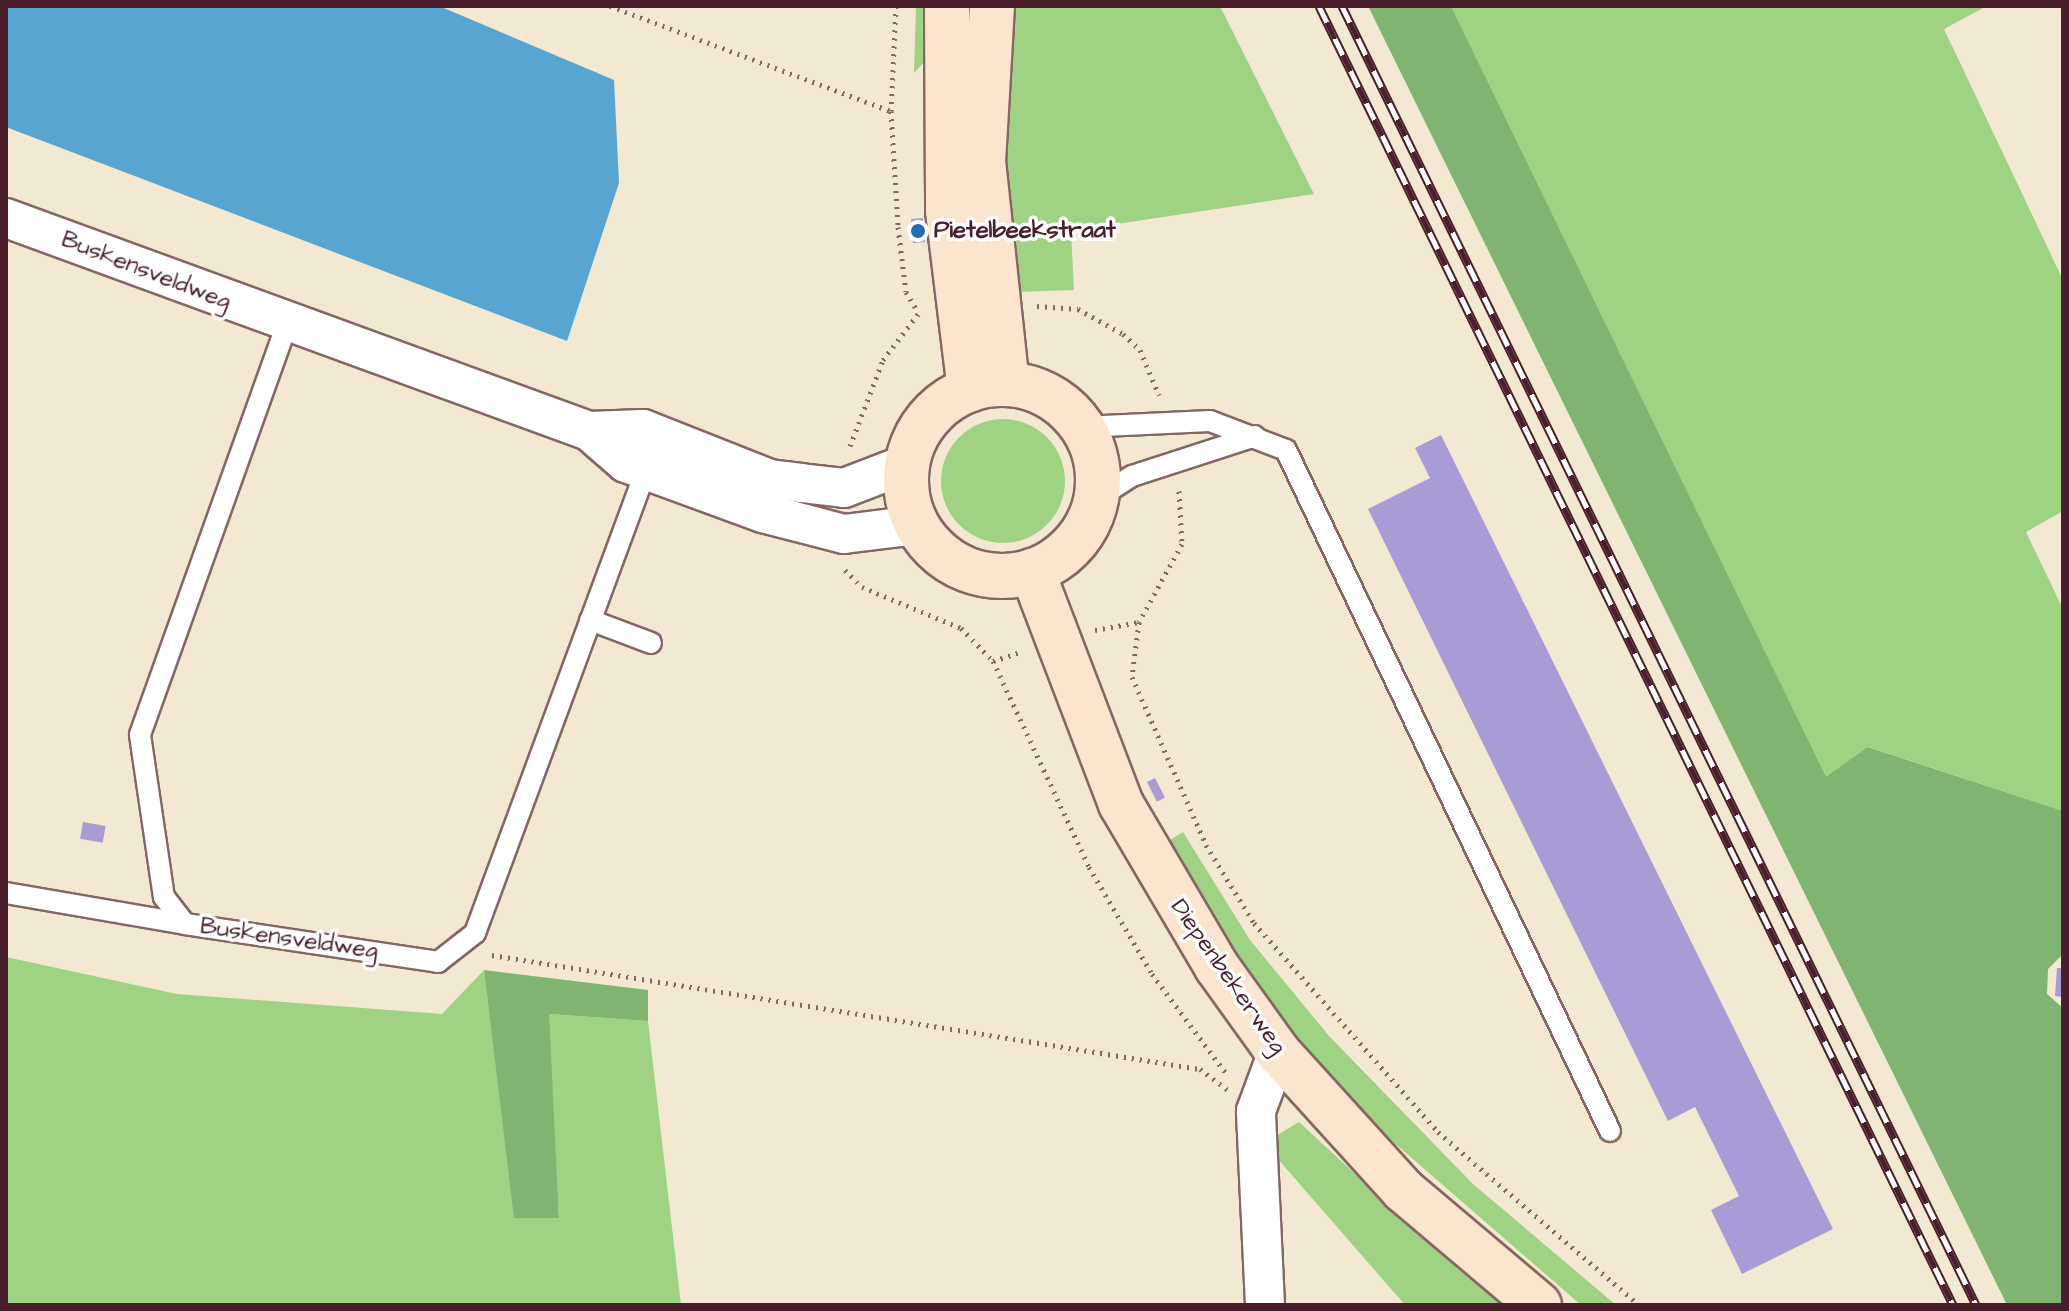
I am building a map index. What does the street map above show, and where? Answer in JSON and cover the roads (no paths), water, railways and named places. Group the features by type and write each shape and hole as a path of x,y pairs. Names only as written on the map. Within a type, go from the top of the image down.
{"main road":[{"path":"947,6 948,211 988,387"},
{"path":"988,387 983,161 992,6"},
{"path":"988,387 1056,400 1082,427 1097,462 1096,499 1064,554 1032,571 1004,576 963,568 917,525 907,506 907,464 935,410 988,387"},
{"name":"Diepenbekerweg","path":"1032,571 1085,727 1121,804 1190,926 1278,1052 1403,1190 1539,1305"}],"street":[{"name":"Buskensveldweg","path":"6,218 287,324 589,431 646,471 844,534 917,525"},
{"name":"Buskensveldweg","path":"589,431 657,435 770,479 844,488 907,464"},
{"path":"1265,1305 1256,1111 1278,1052"}],"lane":[{"name":"Buskensveldweg","path":"287,324 140,735 164,897 185,924 438,962 456,949 475,933 590,620"},
{"path":"1082,427 1128,430 1183,419 1255,436 1286,450 1610,1131"},
{"path":"651,643 590,620 657,435"},
{"path":"1096,499 1132,476 1255,436"},
{"path":"6,893 185,924"}],"water":[{"path":"6,6 439,6 614,80 619,183 567,341 6,127"}],"railway":[{"path":"1319,6 1953,1305"},
{"path":"1342,6 1976,1305"}],"place":[{"name":"Pietelbeekstraat","path":"918,231"}]}
